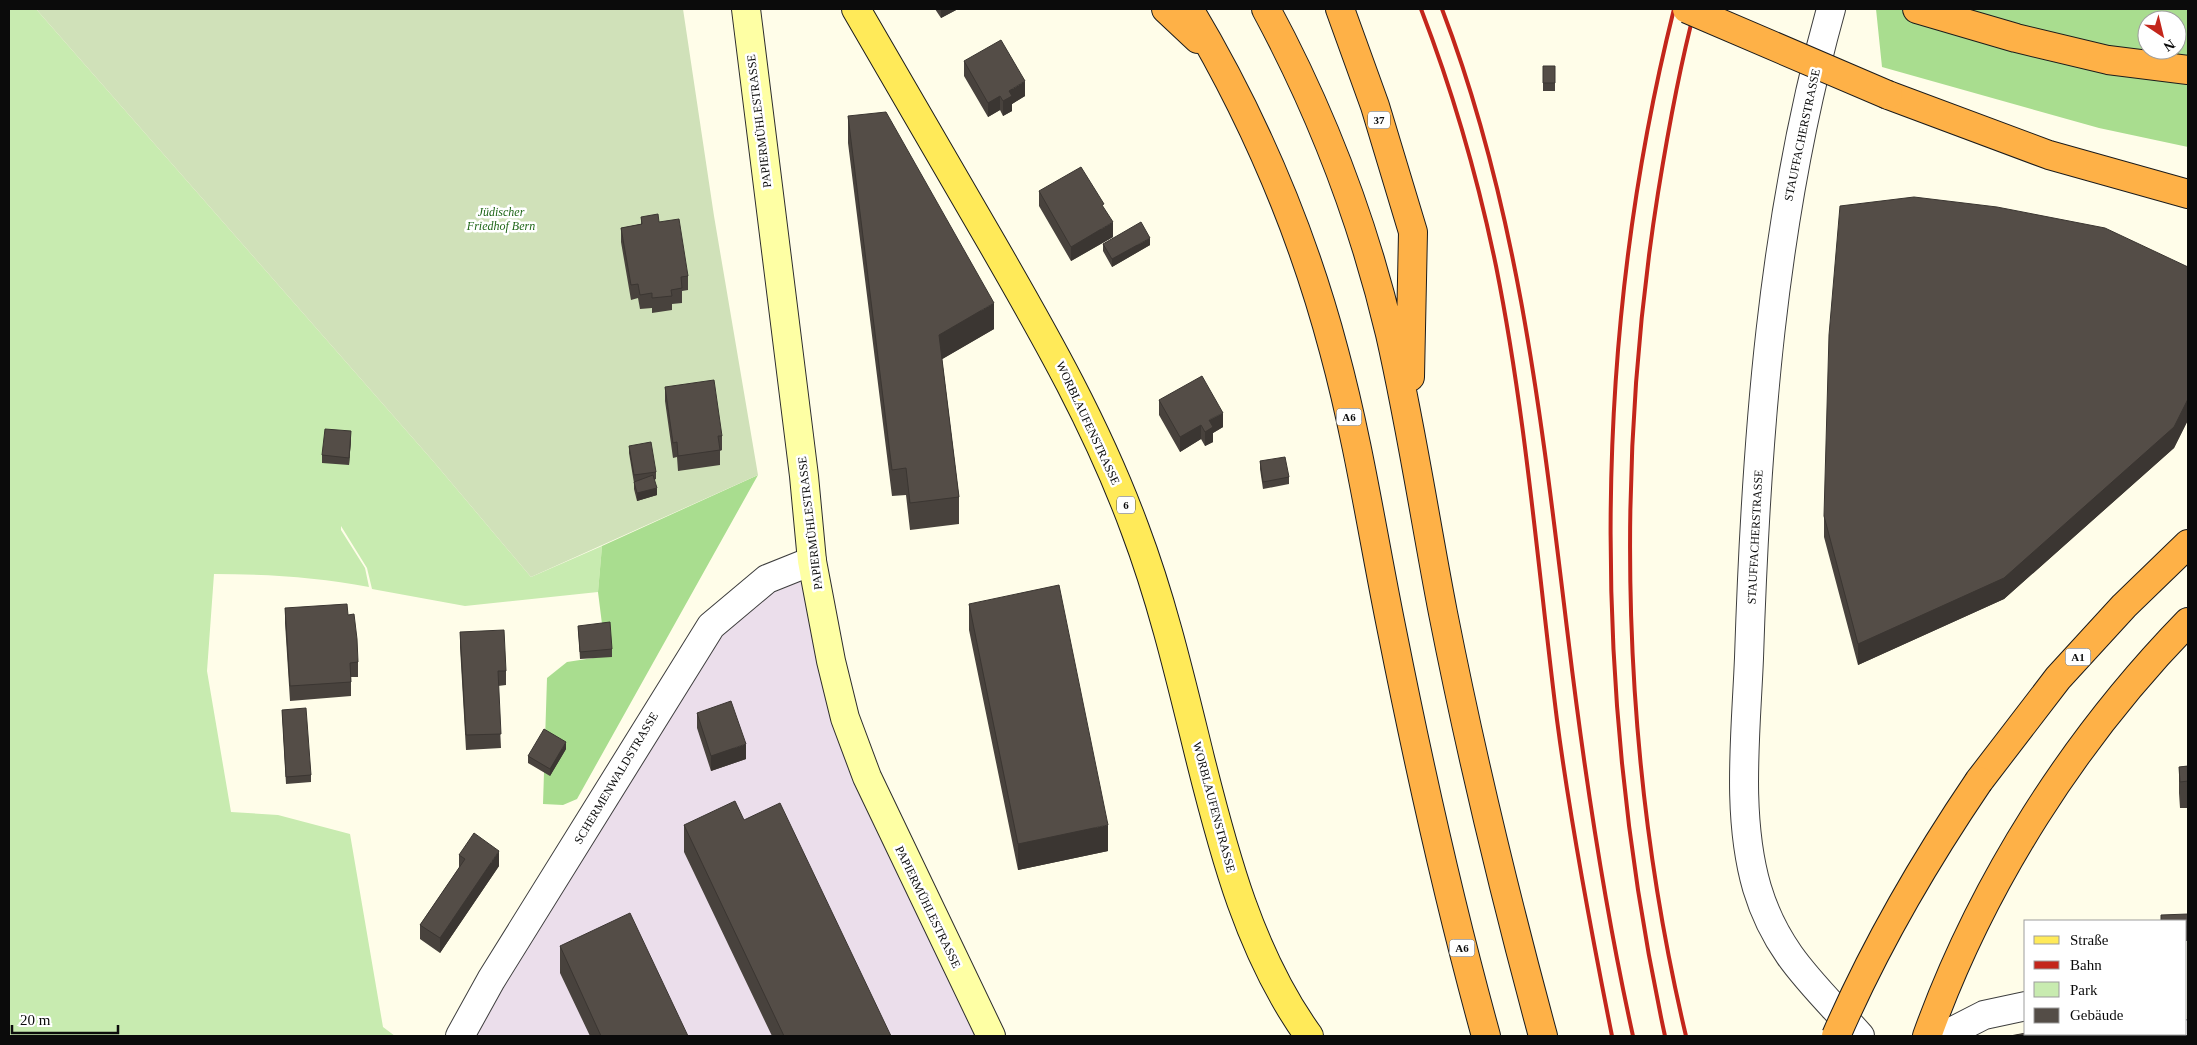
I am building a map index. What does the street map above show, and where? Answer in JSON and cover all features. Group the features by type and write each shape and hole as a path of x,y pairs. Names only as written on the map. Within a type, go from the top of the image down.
{"highway":[{"path":"1166,9 1219,59"},
{"name":"A6","path":"1189,9 1219,59 1274,173 1307,260 1334,351 1356,442 1410,721 1441,859 1486,1036"},
{"path":"1266,9 1294,60 1333,151 1365,242 1390,334 1453,660 1503,886 1543,1036"},
{"name":"37","path":"1340,9 1378,115 1413,232 1408,429"},
{"path":"1687,9 1888,95 2049,155 2188,194"},
{"path":"1917,9 2016,38 2108,60 2188,70"},
{"name":"A1","path":"1836,1036 1856,991 1898,909 1942,835 1979,781 2065,671 2124,606 2188,544"},
{"path":"1927,1036 1962,950 2002,872 2034,818 2068,767 2106,716 2188,622"}],"main road":[{"name":"PAPIERMÜHLESTRASSE","path":"746,9 804,476 812,560 831,661 848,727 867,777 991,1036"},
{"name":"WORBLAUFENSTRASSE","path":"856,9 1037,322 1099,441 1150,570 1175,656 1217,823 1241,902 1258,947 1280,990 1309,1036"}],"street":[{"name":"STAUFFACHERSTRASSE","path":"1831,9 1802,128 1789,195 1769,350 1759,466 1750,625 1746,810 1749,853 1753,872 1775,931 1808,982 1860,1036"},
{"name":"SCHERMENWALDSTRASSE","path":"460,1036 491,980 710,626 767,579 812,560"},
{"path":"1943,1036 1984,1014 2024,1006"}],"shaded area":[{"path":"812,561 831,661 991,1036 460,1036 698,645"}],"green space":[{"path":"9,9 36,9 433,461 531,577 602,546 598,592 465,606 372,589 367,568 341,526 341,530 365,568 369,587 292,577 214,574 207,671 231,812 278,815 350,834 383,1027 395,1036 9,1036"},
{"name":"Jüdischer Friedhof Bern","path":"36,9 683,9 714,216 758,475 531,577 433,461"},
{"path":"1876,9 2188,9 2188,147 2099,128 1882,67"},
{"path":"758,475 577,799 563,805 543,804 547,678 567,662 606,656 598,592 602,546"}],"building":[{"path":"1001,40 1025,81 1009,91 1012,96 1003,101 1000,96 988,103 964,61"},
{"path":"1543,66 1555,66 1555,83 1543,83"},
{"path":"886,112 994,303 939,335 959,497 910,503 906,468 892,470 848,116"},
{"path":"1081,167 1113,222 1071,247 1039,191"},
{"path":"1914,197 1997,207 2105,228 2188,267 2188,399 2174,427 2004,578 1858,644 1824,516 1829,335 1840,206"},
{"path":"658,214 659,222 679,219 688,276 681,277 682,288 671,290 672,296 652,298 652,293 640,295 638,284 631,285 621,228 642,224 641,217"},
{"path":"1141,222 1150,238 1112,259 1103,244"},
{"path":"1202,376 1223,413 1209,420 1213,427 1205,432 1201,425 1180,437 1159,400"},
{"path":"714,380 722,436 718,436 720,450 678,456 677,442 673,443 665,387"},
{"path":"325,429 351,431 349,458 322,455"},
{"path":"651,442 656,472 634,475 629,446"},
{"path":"1285,457 1289,477 1263,482 1260,461"},
{"path":"653,475 657,488 637,493 634,482"},
{"path":"1059,585 1108,825 1018,844 969,604"},
{"path":"347,604 348,615 354,614 357,639 358,662 350,663 351,682 290,686 285,608"},
{"path":"610,622 612,649 580,652 578,626"},
{"path":"504,630 506,671 498,671 501,734 466,735 460,632"},
{"path":"731,701 746,744 711,756 697,713"},
{"path":"306,708 311,775 286,777 282,710"},
{"path":"544,729 566,742 550,769 528,756"},
{"path":"2188,766 2188,781 2180,782 2179,767"},
{"path":"735,801 744,820 780,803 891,1036 784,1036 684,825"},
{"path":"474,833 499,851 440,938 420,925 465,859 459,855"},
{"path":"630,913 688,1036 601,1036 560,946"},
{"path":"2188,914 2188,927 2187,920 2161,920 2161,915"},
{"path":"2024,1033 2024,1035 2047,1036 2010,1036"}],"railway":[{"path":"1421,9 1444,72 1464,136 1496,266 1516,379 1563,760 1582,878 1612,1036"},
{"path":"1442,9 1468,85 1491,162 1524,318 1548,477 1588,787 1613,937 1633,1036"},
{"path":"1665,1036 1641,909 1624,780 1614,651 1611,522 1615,392 1627,264 1647,136 1674,9"},
{"path":"1686,1036 1664,933 1648,828 1637,722 1631,616 1630,510 1635,403 1644,298 1666,147 1679,77 1695,9"}]}
